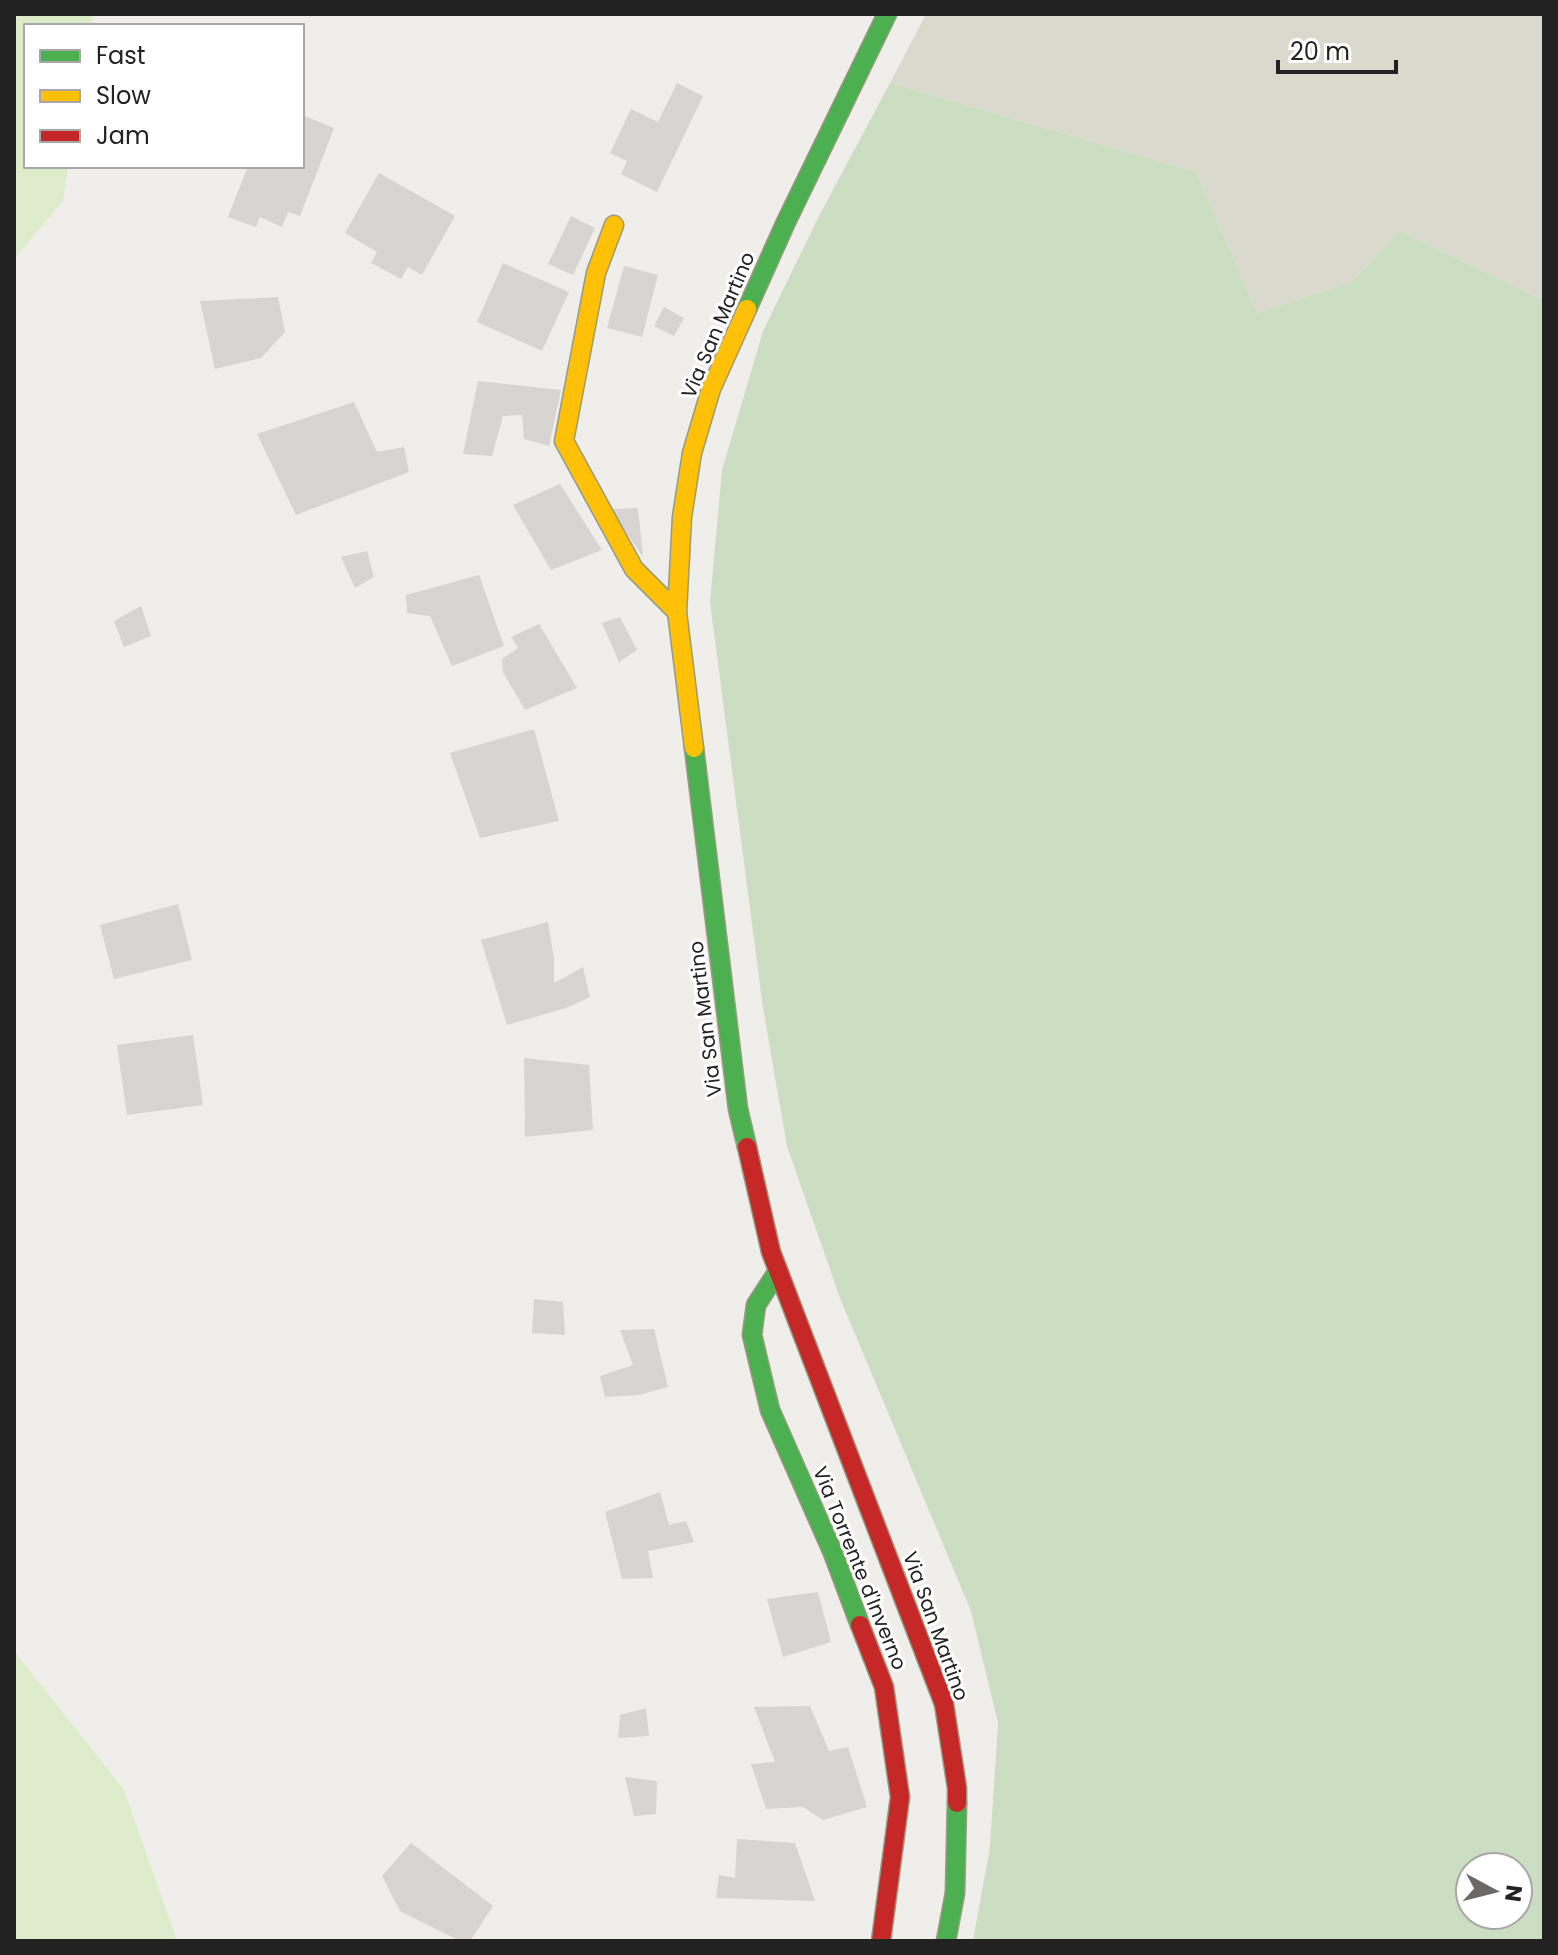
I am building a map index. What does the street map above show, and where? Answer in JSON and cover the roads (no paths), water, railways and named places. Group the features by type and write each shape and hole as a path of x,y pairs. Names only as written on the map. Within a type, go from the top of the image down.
{"street":[{"name":"Via San Martino","path":"887,14 786,222 711,389 692,453 682,517 677,612 738,1109 771,1252 944,1704 957,1788 955,1893 946,1941"},
{"path":"614,225 596,273 564,441 634,569 677,612"},
{"name":"Via Torrente d'Inverno","path":"778,1271 756,1305 752,1335 770,1410 833,1553 884,1687 900,1797 881,1941"}]}
